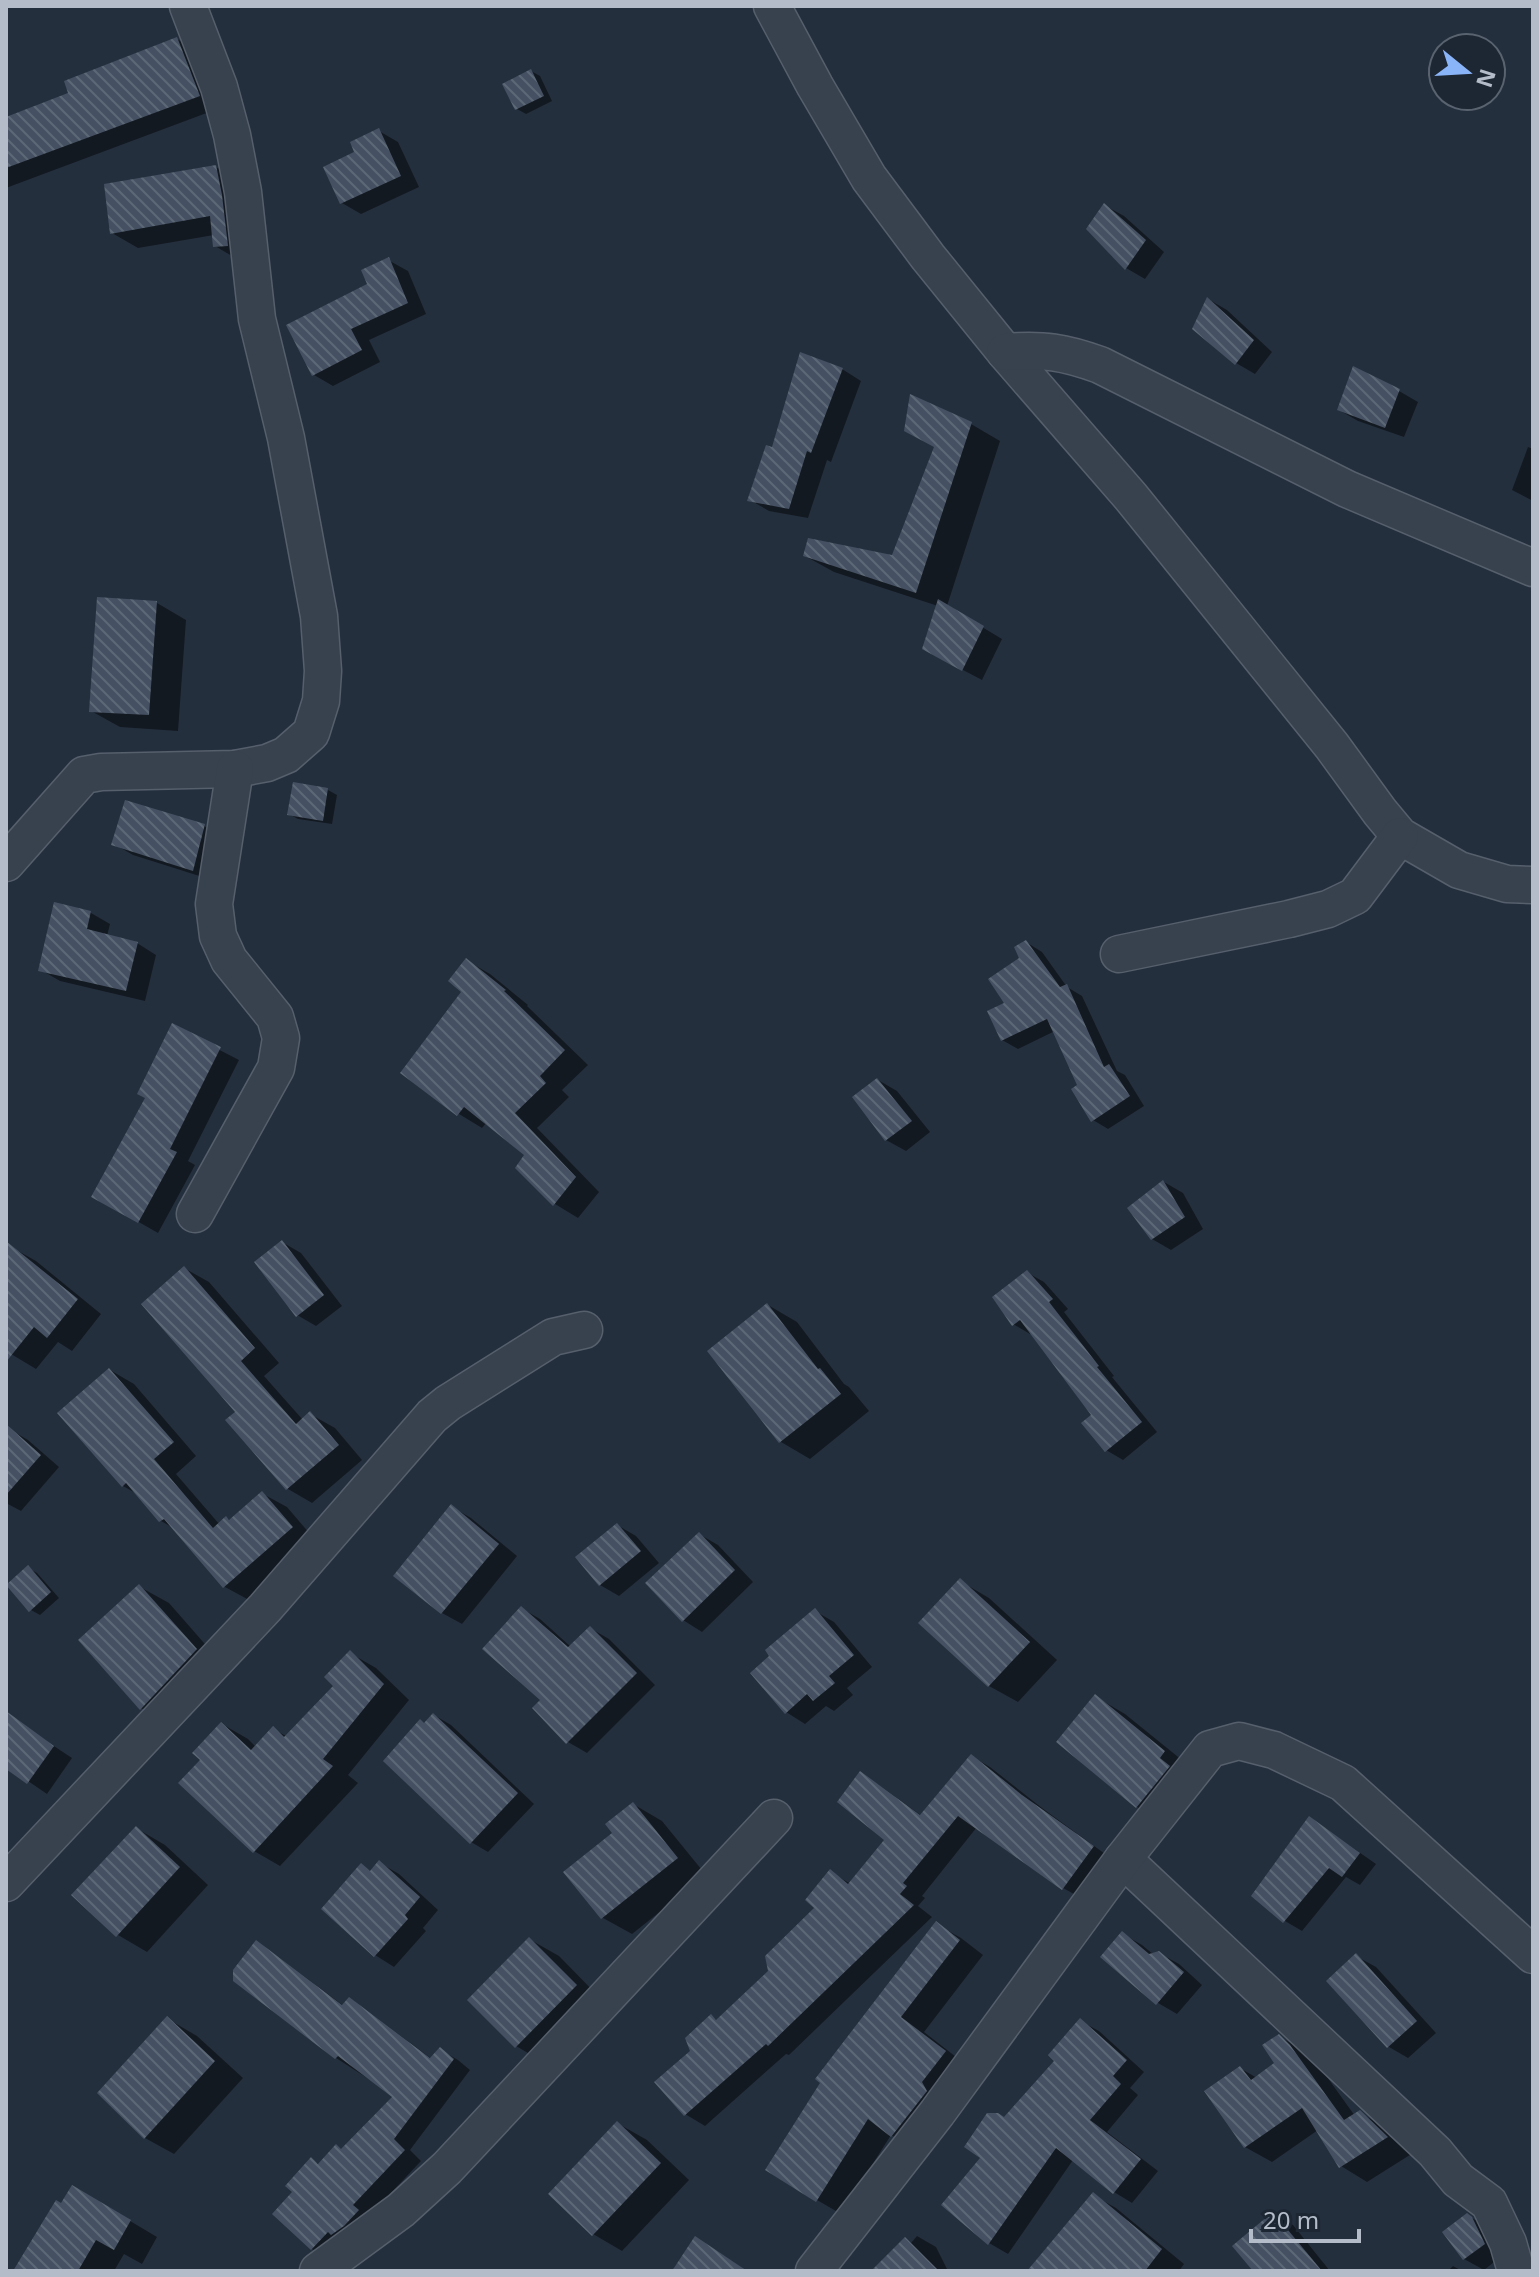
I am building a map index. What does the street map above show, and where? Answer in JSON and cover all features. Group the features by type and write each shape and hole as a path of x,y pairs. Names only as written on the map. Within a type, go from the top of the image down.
{"street":[{"path":"6,863 84,775 235,769 267,763 286,755 311,733 321,701 319,616 286,438 257,319 243,192 219,87 188,6"},
{"path":"772,6 869,178 928,257 1005,352 1131,497 1332,746 1400,836 1459,870 1507,884 1533,885"},
{"path":"1005,352 1039,350 1068,354 1100,365 1347,489 1533,568"},
{"path":"195,1214 276,1068 281,1038 275,1017 229,960 218,936 214,904 235,769"},
{"path":"1119,954 1328,909 1355,896 1400,836"},
{"path":"6,1883 265,1608 432,1416 553,1337 584,1330"},
{"path":"814,2271 937,2113 1123,1859 1210,1749 1239,1741 1274,1750 1343,1783 1533,1955"},
{"path":"318,2271 401,2210 447,2168 774,1818"},
{"path":"1123,1859 1435,2152 1458,2180 1489,2203 1508,2243 1516,2271"}],"building":[{"path":"177,37 200,96 6,168 6,117 68,93 64,81"},
{"path":"531,69 544,96 515,110 502,84"},
{"path":"379,128 401,176 340,204 323,167 354,152 350,142"},
{"path":"216,165 228,246 213,247 210,216 110,234 104,184"},
{"path":"1104,203 1146,240 1125,270 1086,229"},
{"path":"389,257 408,303 351,329 362,350 312,376 286,325 367,284 361,270"},
{"path":"1207,297 1254,340 1235,365 1192,329"},
{"path":"800,352 843,368 811,453 807,451 789,509 747,501 766,445 772,447"},
{"path":"1353,366 1400,389 1385,428 1337,410"},
{"path":"910,394 972,422 916,593 803,556 808,538 892,555 934,447 904,431"},
{"path":"97,597 157,601 149,715 89,712"},
{"path":"938,599 984,626 962,671 922,649"},
{"path":"293,782 328,788 323,821 287,815"},
{"path":"125,800 205,824 193,871 111,845"},
{"path":"54,902 91,911 87,929 138,942 126,991 38,971"},
{"path":"1026,940 1060,987 1067,984 1104,1067 1109,1064 1130,1096 1091,1122 1071,1089 1077,1085 1047,1019 1001,1041 987,1011 1004,1003 988,979 1019,958 1014,947"},
{"path":"466,958 506,990 565,1050 540,1076 546,1083 515,1113 576,1177 553,1206 515,1168 524,1155 464,1107 457,1116 400,1073 461,992 448,981"},
{"path":"172,1023 221,1047 170,1149 177,1152 138,1223 91,1197 145,1098 137,1094"},
{"path":"877,1078 912,1121 885,1141 852,1097"},
{"path":"1163,1180 1185,1217 1151,1240 1127,1208"},
{"path":"282,1240 324,1295 296,1317 254,1262"},
{"path":"6,1241 78,1299 47,1338 34,1327 6,1362"},
{"path":"184,1266 255,1348 241,1361 296,1424 310,1411 339,1445 286,1490 225,1420 235,1412 141,1304"},
{"path":"1027,1270 1053,1299 1049,1302 1142,1422 1105,1452 1081,1423 1091,1415 1020,1320 1012,1326 992,1297"},
{"path":"767,1303 841,1394 779,1443 707,1351"},
{"path":"109,1368 174,1442 154,1459 213,1528 226,1516 229,1520 262,1491 293,1527 223,1588 164,1519 159,1522 126,1483 122,1487 57,1413"},
{"path":"6,1424 41,1455 6,1495"},
{"path":"451,1504 499,1544 441,1614 393,1576"},
{"path":"617,1523 641,1551 599,1586 575,1557"},
{"path":"699,1532 735,1570 682,1622 645,1583"},
{"path":"28,1565 51,1592 29,1612 6,1585"},
{"path":"960,1578 1030,1642 988,1687 918,1623"},
{"path":"139,1584 197,1649 140,1710 78,1640"},
{"path":"521,1606 568,1647 590,1626 637,1673 566,1744 532,1708 540,1700 482,1649"},
{"path":"815,1608 854,1655 829,1676 835,1683 813,1701 807,1694 785,1714 750,1673 769,1656 765,1650"},
{"path":"350,1650 384,1684 323,1759 333,1766 253,1853 178,1783 200,1760 192,1753 221,1722 251,1750 273,1726 284,1737 333,1686 324,1677"},
{"path":"1095,1694 1165,1751 1160,1758 1170,1766 1136,1808 1056,1742"},
{"path":"6,1711 54,1746 27,1784 6,1769"},
{"path":"433,1713 518,1793 470,1844 383,1761 420,1719 424,1723"},
{"path":"971,1754 1094,1846 1062,1890 958,1816 903,1883 907,1886 900,1894 914,1905 768,2046 766,2044 684,2116 654,2082 690,2051 685,2038 711,2014 716,2020 768,1971 765,1956 814,1908 805,1900 830,1869 848,1884 884,1840 837,1802 860,1771 920,1815"},
{"path":"633,1802 678,1858 601,1919 563,1872 612,1833 605,1824"},
{"path":"1309,1816 1360,1853 1342,1877 1329,1868 1283,1923 1251,1896"},
{"path":"136,1826 180,1867 116,1937 71,1895"},
{"path":"379,1860 420,1897 405,1915 408,1919 374,1957 321,1909 361,1863 370,1871"},
{"path":"936,1921 960,1940 901,2017 946,2051 922,2082 927,2091 891,2137 868,2119 816,2202 765,2170 820,2083 815,2079"},
{"path":"1122,1931 1149,1954 1159,1951 1184,1972 1156,2005 1100,1957"},
{"path":"529,1937 577,1985 515,2048 467,2000"},
{"path":"256,1940 342,2005 349,1997 430,2058 440,2047 454,2059 394,2139 405,2150 353,2205 359,2210 344,2226 331,2235 328,2232 311,2250 272,2214 292,2192 285,2186 311,2157 318,2164 336,2144 341,2149 392,2097 338,2056 335,2059 233,1981 233,1970"},
{"path":"1356,1953 1417,2021 1387,2048 1326,1981"},
{"path":"167,2016 215,2061 144,2139 97,2093"},
{"path":"1080,2018 1127,2060 1113,2076 1121,2084 1090,2120 1141,2159 1113,2194 1056,2148 988,2245 941,2205 980,2158 964,2147 987,2113 998,2113 1004,2117 1054,2061 1048,2055"},
{"path":"1279,2034 1344,2120 1360,2110 1388,2137 1339,2168 1302,2108 1244,2148 1204,2091 1240,2066 1251,2080 1274,2063 1262,2045"},
{"path":"617,2121 661,2163 592,2236 548,2194"},
{"path":"72,2185 131,2220 114,2250 96,2240 78,2271 13,2271 56,2200 61,2203"},
{"path":"1093,2192 1162,2249 1145,2271 1027,2271"},
{"path":"1273,2212 1322,2271 1253,2271 1232,2246"},
{"path":"1467,2213 1485,2244 1463,2260 1442,2232"},
{"path":"695,2236 747,2271 672,2271"},
{"path":"905,2237 939,2271 871,2271"}]}
